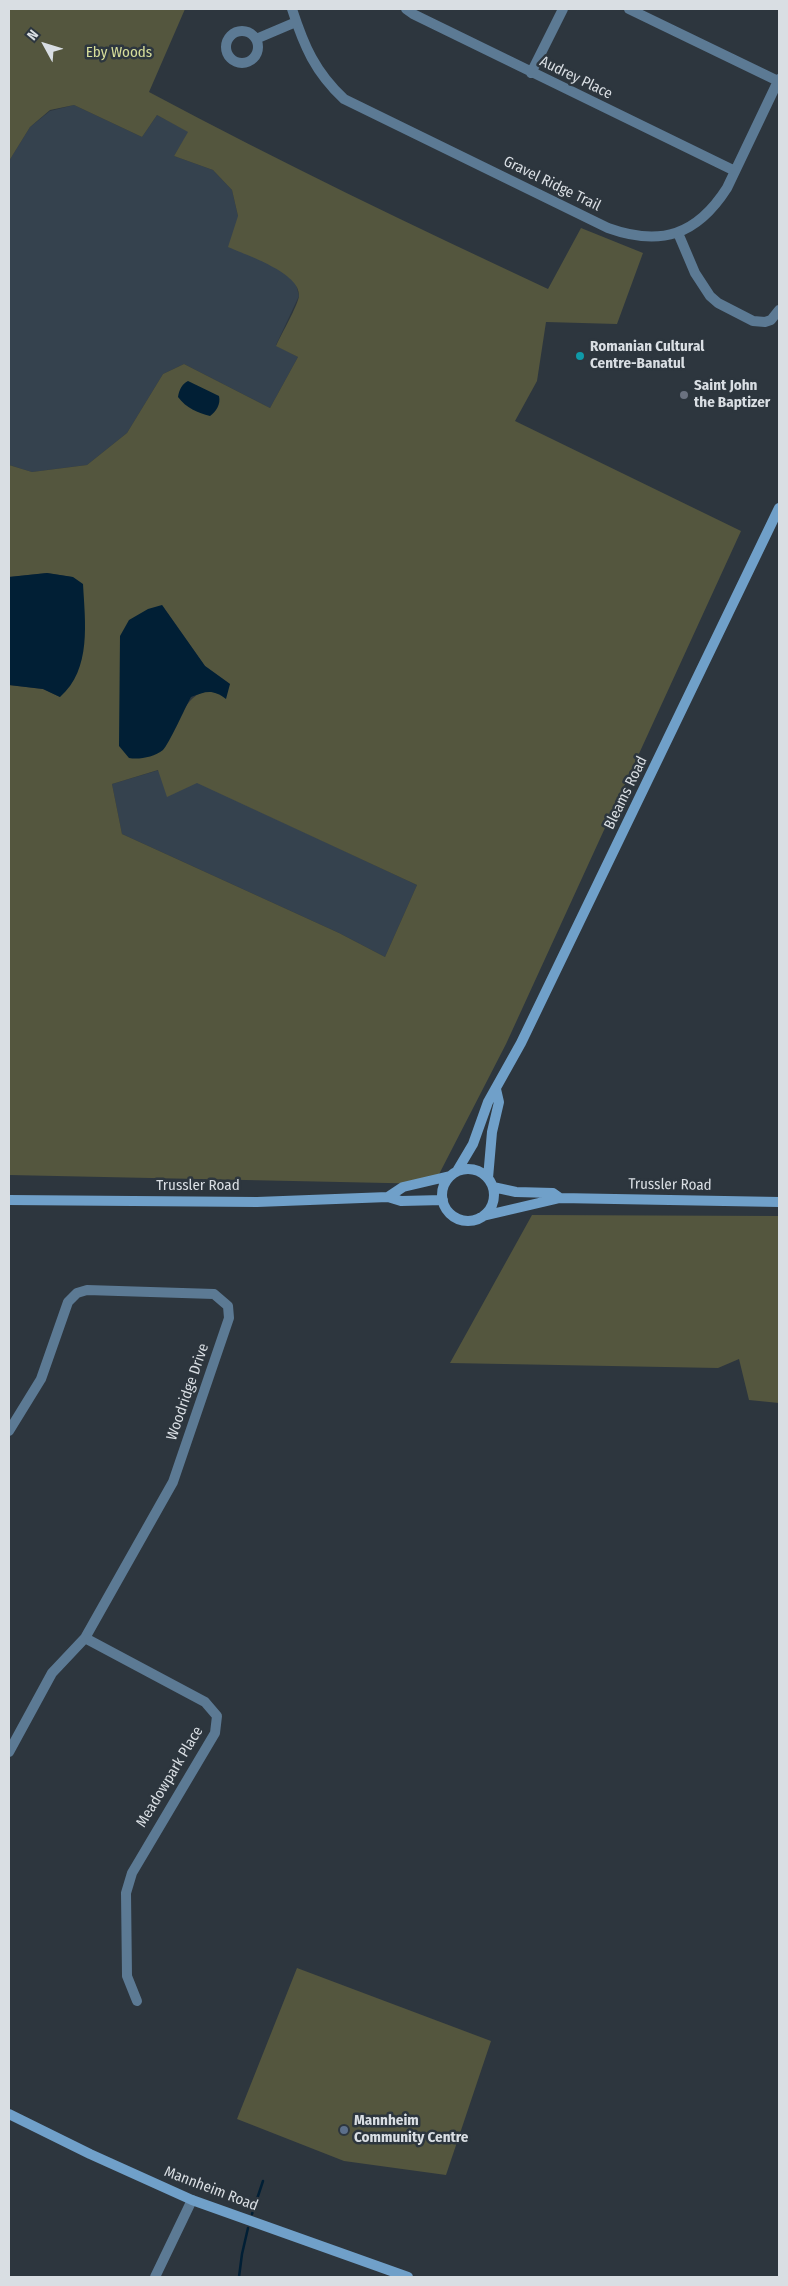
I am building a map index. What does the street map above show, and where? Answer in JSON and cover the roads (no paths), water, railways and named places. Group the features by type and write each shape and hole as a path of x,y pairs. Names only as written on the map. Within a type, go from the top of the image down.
{"main road":[{"name":"Bleams Road","path":"453,1174 473,1144 488,1102 637,804 779,508"},
{"name":"Bleams Road","path":"490,1182 492,1132 499,1102 496,1089"},
{"path":"474,1169 490,1182 493,1203 483,1216 467,1221 458,1219 446,1208 443,1200 445,1184 453,1174 474,1169"},
{"name":"Trussler Road","path":"388,1197 402,1187 453,1174"},
{"name":"Trussler Road","path":"490,1182 516,1192 553,1194 560,1198"},
{"name":"Trussler Road","path":"10,1203 258,1202 388,1197 401,1201 443,1200"},
{"name":"Trussler Road","path":"483,1216 560,1198 779,1202"},
{"name":"Mannheim Road","path":"9,2114 90,2154 192,2200 408,2277"}],"street":[{"name":"Gravel Ridge Trail","path":"292,9 310,57 322,78 344,99 608,228 630,236 649,237 678,233 698,222 716,205 735,171 779,80"},
{"name":"Audrey Place","path":"406,9 531,73 735,171"},
{"path":"531,73 563,9"},
{"path":"630,9 779,80"},
{"path":"256,39 296,22"},
{"path":"678,233 702,286 718,303 759,322 771,320 779,310"},
{"name":"Woodridge Drive","path":"9,1752 52,1673 85,1638 173,1482 230,1318 228,1306 214,1294 87,1290 76,1293 68,1302 41,1379 11,1424"},
{"name":"Meadowpark Place","path":"85,1638 205,1702 217,1716 215,1733 148,1843 130,1878 126,1893 127,1976 138,2001"},
{"path":"155,2277 192,2200"}],"water":[{"path":"188,381 219,396 218,408 210,416 193,409 178,397 181,388"},
{"path":"47,573 73,577 83,584 85,629 82,659 70,686 60,697 43,689 9,685 9,577"},
{"path":"162,605 205,666 230,684 226,699 213,692 201,693 191,697 163,750 146,757 129,758 119,746 120,636 129,620 148,609"}],"waterway":[{"path":"252,2214 263,2181"},
{"path":"239,2277 248,2228"}],"place":[{"name":"Romanian Cultural Centre-Banatul","path":"580,356"},
{"name":"Saint John the Baptizer","path":"684,395"},
{"name":"Mannheim Community Centre","path":"344,2130"}],"park label":[{"name":"Eby Woods","path":"119,53"}]}
